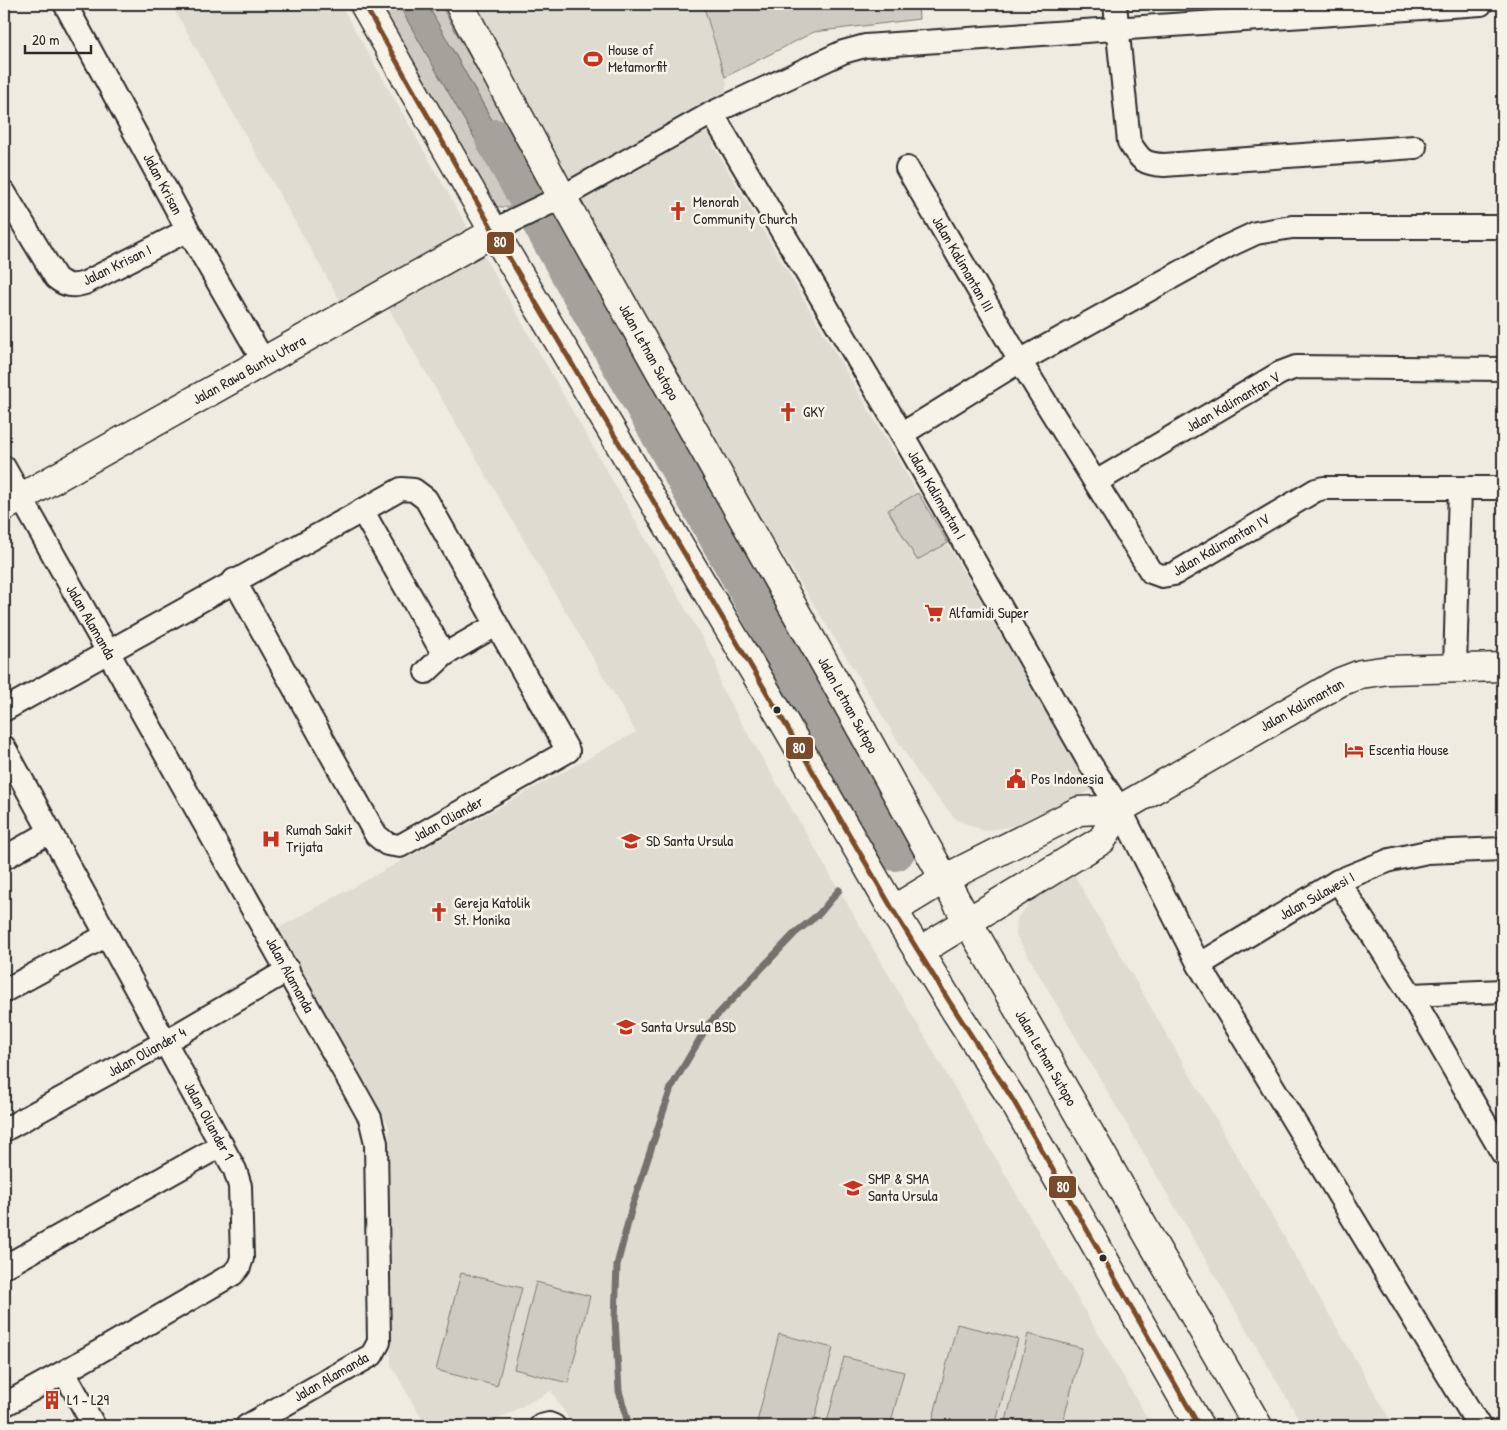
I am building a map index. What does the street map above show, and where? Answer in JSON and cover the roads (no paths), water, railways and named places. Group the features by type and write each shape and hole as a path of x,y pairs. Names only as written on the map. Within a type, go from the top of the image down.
{"main road":[{"path":"364,4 504,226 780,715 918,952 1013,1100 1199,1426"},
{"name":"Jalan Letnan Sutopo","path":"459,4 552,202 824,661 968,922 1258,1426"},
{"name":"Jalan Rawa Buntu Utara","path":"12,503 504,226"},
{"name":"Jalan Kalimantan","path":"893,910 944,879 1080,811 1120,809 1347,680 1361,674 1389,670 1503,666"},
{"path":"918,952 1102,840 1120,809"}],"street":[{"name":"Jalan Krisan","path":"65,4 188,230 264,362"},
{"path":"1115,4 1129,142 1141,161 1164,165 1414,147"},
{"path":"504,226 552,202 712,113 843,52 866,46 1481,4"},
{"name":"Jalan Kalimantan I","path":"712,113 902,434 1089,762 1120,809 1199,965 1479,1426"},
{"name":"Jalan Kalimantan III","path":"907,168 1020,361"},
{"name":"Jalan Krisan I","path":"4,192 56,278 64,285 75,286 85,283 188,230"},
{"path":"902,434 1020,361 1228,246 1256,233 1292,227 1503,227"},
{"name":"Jalan Kalimantan IV","path":"1020,361 1151,572 1162,576 1174,574 1316,490 1324,488 1503,488"},
{"name":"Jalan Kalimantan V","path":"1096,482 1280,373 1296,367 1503,368"},
{"name":"Jalan Alamanda","path":"4,467 12,503 108,651 288,970 360,1100 373,1128 376,1143 379,1342 372,1355 247,1426"},
{"path":"1455,668 1460,488"},
{"name":"Jalan Oliander","path":"4,710 234,580 401,489 414,490 426,499 568,751 400,846 387,844 376,835 234,580"},
{"path":"362,510 444,655"},
{"path":"426,672 444,655 496,624"},
{"name":"Jalan Oliander 1","path":"4,747 236,1170 240,1186 242,1258 239,1267 233,1274 4,1405"},
{"path":"4,858 50,832"},
{"name":"Jalan Sulawesi I","path":"1199,965 1338,881 1390,860 1427,852 1503,849"},
{"path":"1338,881 1411,996 1503,1154"},
{"path":"4,991 107,935"},
{"name":"Jalan Oliander 4","path":"4,1130 166,1042 288,970"},
{"path":"1411,996 1503,991"},
{"path":"4,1267 222,1145"},
{"path":"64,1372 94,1426"},
{"path":"542,1426 549,1424 554,1426"}],"waterway":[{"path":"495,139 895,851"},
{"path":"629,1426 619,1391 615,1318 617,1265 632,1207 671,1088 708,1025 795,933 819,914 839,890"}],"place":[{"name":"House of Metamorfit","path":"593,59"},
{"name":"Menorah Community Church","path":"678,211"},
{"name":"GKY","path":"788,412"},
{"name":"Alfamidi Super","path":"934,613"},
{"name":"Escentia House","path":"1354,750"},
{"name":"Pos Indonesia","path":"1016,779"},
{"name":"Rumah Sakit Trijata","path":"271,839"},
{"name":"SD Santa Ursula","path":"631,841"},
{"name":"Gereja Katolik St. Monika","path":"439,912"},
{"name":"Santa Ursula BSD","path":"626,1027"},
{"name":"SMP & SMA Santa Ursula","path":"853,1188"},
{"name":"L1 - L29","path":"52,1400"}]}
